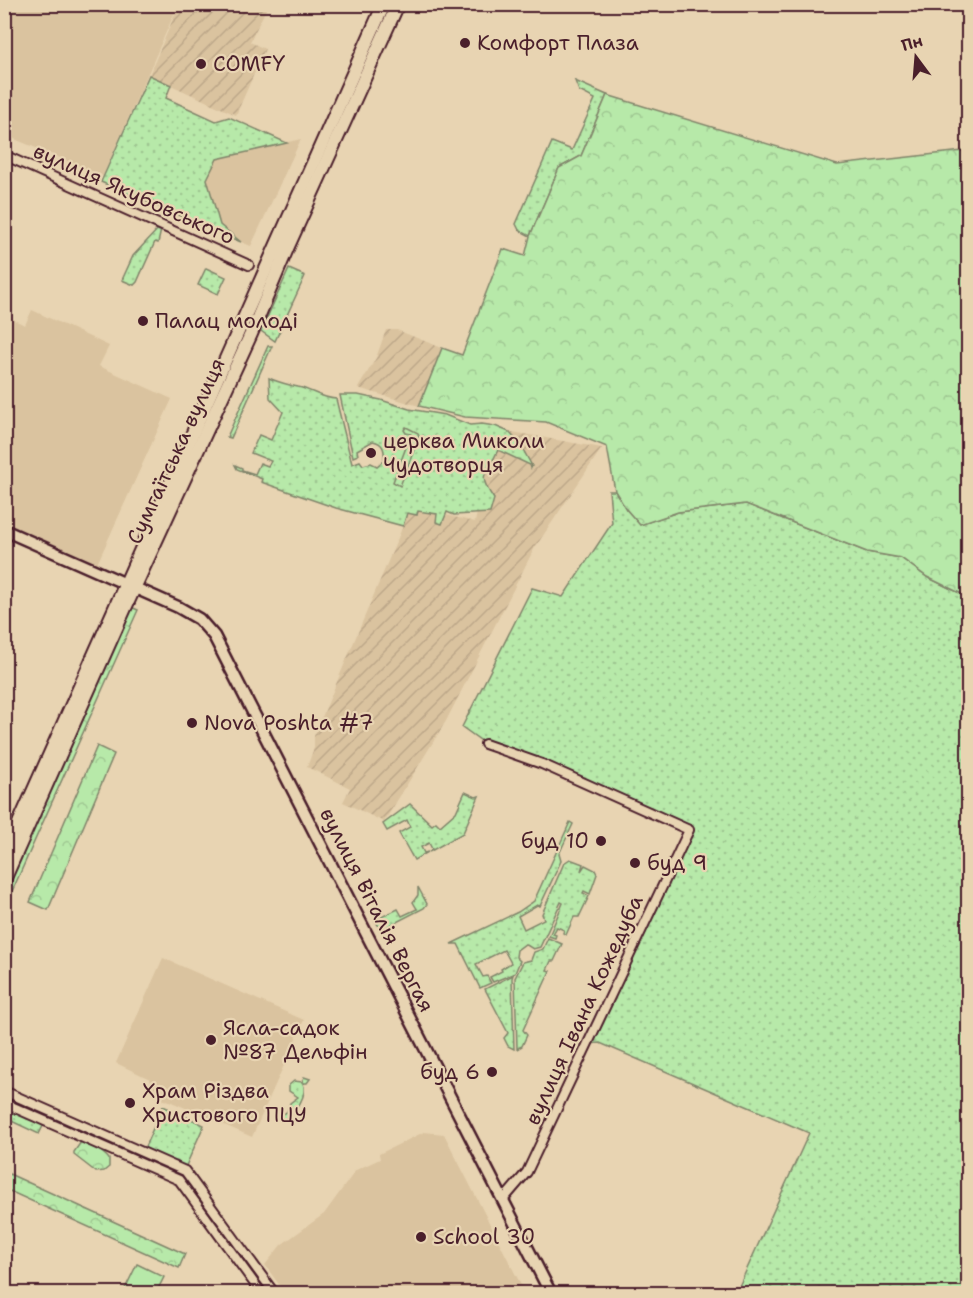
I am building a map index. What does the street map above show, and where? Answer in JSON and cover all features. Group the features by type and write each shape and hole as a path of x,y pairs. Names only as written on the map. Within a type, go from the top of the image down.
{"main road":[{"name":"Сумгаїтська вулиця","path":"4,880 384,4"},
{"name":"Сумгаїтська вулиця","path":"4,856 398,4"}],"street":[{"name":"вулиця Якубовського","path":"4,155 249,265"},
{"name":"вулиця Віталія Вергая","path":"4,530 131,585 192,615 214,636 551,1293"},
{"name":"вулиця Івана Кожедуба","path":"485,744 542,764 689,830 527,1172 503,1200"},
{"path":"4,1091 185,1171 275,1293"},
{"path":"4,1103 179,1180 262,1293"}],"shaded area":[{"path":"4,5 178,5 103,176 5,135"},
{"path":"179,5 268,5 250,42 265,49 236,115 149,75"},
{"path":"301,139 251,246 241,242 220,225 207,179 216,159"},
{"path":"32,310 109,346 99,366 172,399 97,564 5,523 5,316 25,325"},
{"path":"386,330 397,330 442,348 419,406 358,388 376,358"},
{"path":"496,429 602,448 534,549 446,721 384,822 343,802 350,788 307,767 314,748 314,736 403,526 409,506 475,522"},
{"name":"Ясла-садок №87 Дельфін","path":"163,958 304,1020 252,1137 155,1096 150,1079 116,1063"},
{"path":"424,1132 444,1134 525,1293 285,1293 265,1265 281,1245 324,1214 356,1170 380,1159 379,1154"}],"green space":[{"path":"149,75 171,85 166,98 216,121 229,117 287,143 217,159 207,179 220,225 241,242 101,182"},
{"path":"575,81 607,95 581,156 559,168 530,236 519,230 516,224 552,142 572,150 595,99 579,91"},
{"path":"607,95 837,165 963,151 968,148 968,597 927,577 901,558 867,552 746,504 678,512 640,525 626,509 615,491 607,447 546,422 465,417 419,406 442,348 462,355 503,249 525,256 530,236 559,168 581,156"},
{"path":"158,229 161,230 158,243 155,242 137,282 134,285 122,280 133,256"},
{"path":"206,268 226,277 218,294 198,285"},
{"path":"289,269 305,276 275,341 261,331"},
{"path":"268,346 272,346 231,438 227,437"},
{"path":"269,378 336,399 352,464 360,461 363,465 371,463 377,466 384,460 384,451 380,444 373,441 357,450 358,455 353,457 340,395 358,395 381,400 409,409 445,415 470,425 495,426 509,432 520,444 532,466 531,468 530,465 498,450 484,478 494,499 490,513 454,515 447,512 442,524 436,522 437,514 418,511 417,515 407,513 403,526 336,508 261,482 262,479 237,469 235,465 255,474 260,463 268,466 271,461 251,453 259,435 271,440 283,412 270,398"},
{"path":"406,427 418,433 419,437 400,486 393,482 411,434 406,433 404,430"},
{"path":"609,491 615,491 626,509 640,525 678,512 746,504 867,552 901,558 927,577 968,597 968,1293 736,1293 809,1133 600,1043 588,1044 689,830 483,742 462,727 532,588 563,597 612,523"},
{"path":"131,607 138,610 5,907 5,888"},
{"path":"97,746 114,754 48,910 30,902"},
{"path":"465,792 479,796 463,833 429,852 432,849 429,843 421,847 424,853 428,852 414,860 399,833 410,827 407,820 387,831 383,824 410,804 432,825 436,822 440,826 456,812"},
{"path":"570,822 573,824 559,854 561,861 540,906 537,905 518,916 524,929 544,919 542,914 564,863 570,859 583,864 581,871 585,865 595,870 597,874 590,894 584,891 583,893 589,896 579,917 574,917 566,935 563,933 564,930 557,927 553,934 556,935 555,938 549,936 563,903 561,902 540,947 533,949 525,944 517,950 516,957 520,961 515,973 493,982 490,977 511,963 504,950 476,964 483,977 487,976 491,983 480,988 458,944 451,944 518,912 534,901"},
{"path":"418,887 427,904 424,908 381,930 375,920 398,909 402,916 417,909 413,902 418,895"},
{"path":"548,938 562,944 554,961 551,961 547,970 550,971 523,1030 527,1035 522,1046 517,1049 515,978 523,962 531,960 534,952 543,949"},
{"path":"513,975 514,1049 508,1046 504,1038 508,1033 485,989"},
{"path":"304,1077 310,1079 307,1083 303,1083 304,1093 300,1103 287,1120 282,1120 280,1115 287,1112 290,1103 298,1097 289,1091 289,1085 294,1081 302,1082"},
{"path":"5,1106 44,1124 39,1134 5,1118"},
{"path":"163,1106 204,1125 185,1168 144,1149"},
{"path":"54,1116 176,1170 176,1176 52,1121"},
{"path":"81,1142 106,1156 109,1159 109,1167 104,1171 96,1172 74,1155"},
{"path":"5,1172 185,1254 179,1268 5,1189"},
{"path":"137,1264 164,1277 156,1293 123,1293"}],"place":[{"name":"Комфорт Плаза","path":"465,43"},
{"name":"COMFY","path":"201,64"},
{"name":"Палац молоді","path":"143,321"},
{"name":"церква Миколи Чудотворця","path":"371,453"},
{"name":"Nova Poshta #7","path":"192,723"},
{"name":"буд 10","path":"601,841"},
{"name":"буд 9","path":"635,863"},
{"name":"Ясла-садок №87 Дельфін","path":"211,1040"},
{"name":"буд 6","path":"492,1072"},
{"name":"Храм Різдва Христового ПЦУ","path":"130,1103"},
{"name":"School 30","path":"421,1237"}]}
